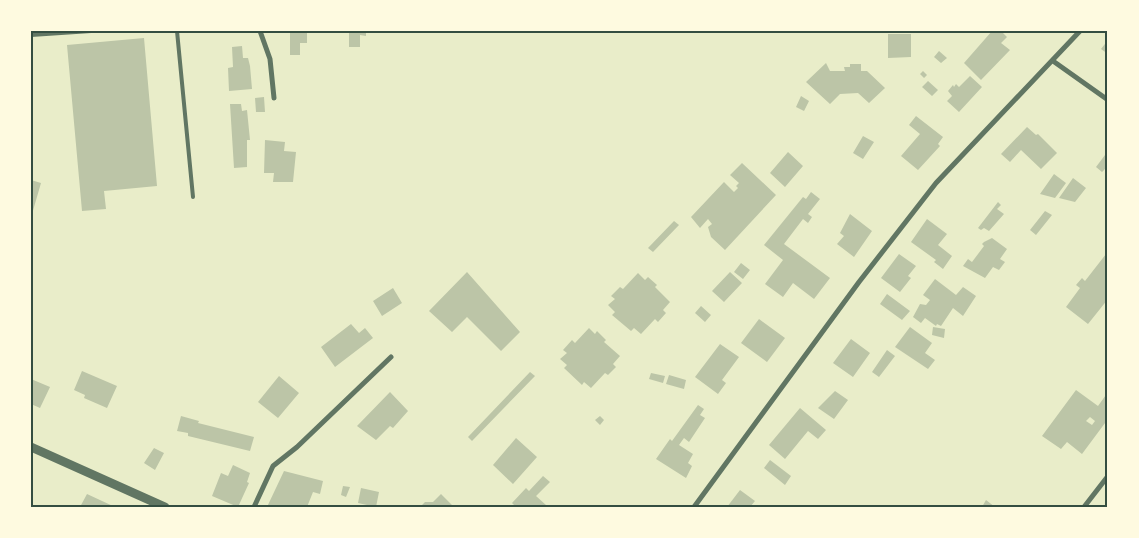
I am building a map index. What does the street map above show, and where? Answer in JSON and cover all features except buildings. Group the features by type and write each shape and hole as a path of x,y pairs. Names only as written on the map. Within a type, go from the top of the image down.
{"street":[{"path":"260,31 270,59 274,98"},
{"path":"694,507 859,282 936,184 1080,31"},
{"path":"1053,61 1108,100"},
{"path":"254,507 274,466 297,447 391,357"},
{"path":"31,447 165,507"},
{"path":"1084,507 1108,476"}],"lane":[{"path":"31,35 91,31"},
{"path":"177,31 193,197"}]}
